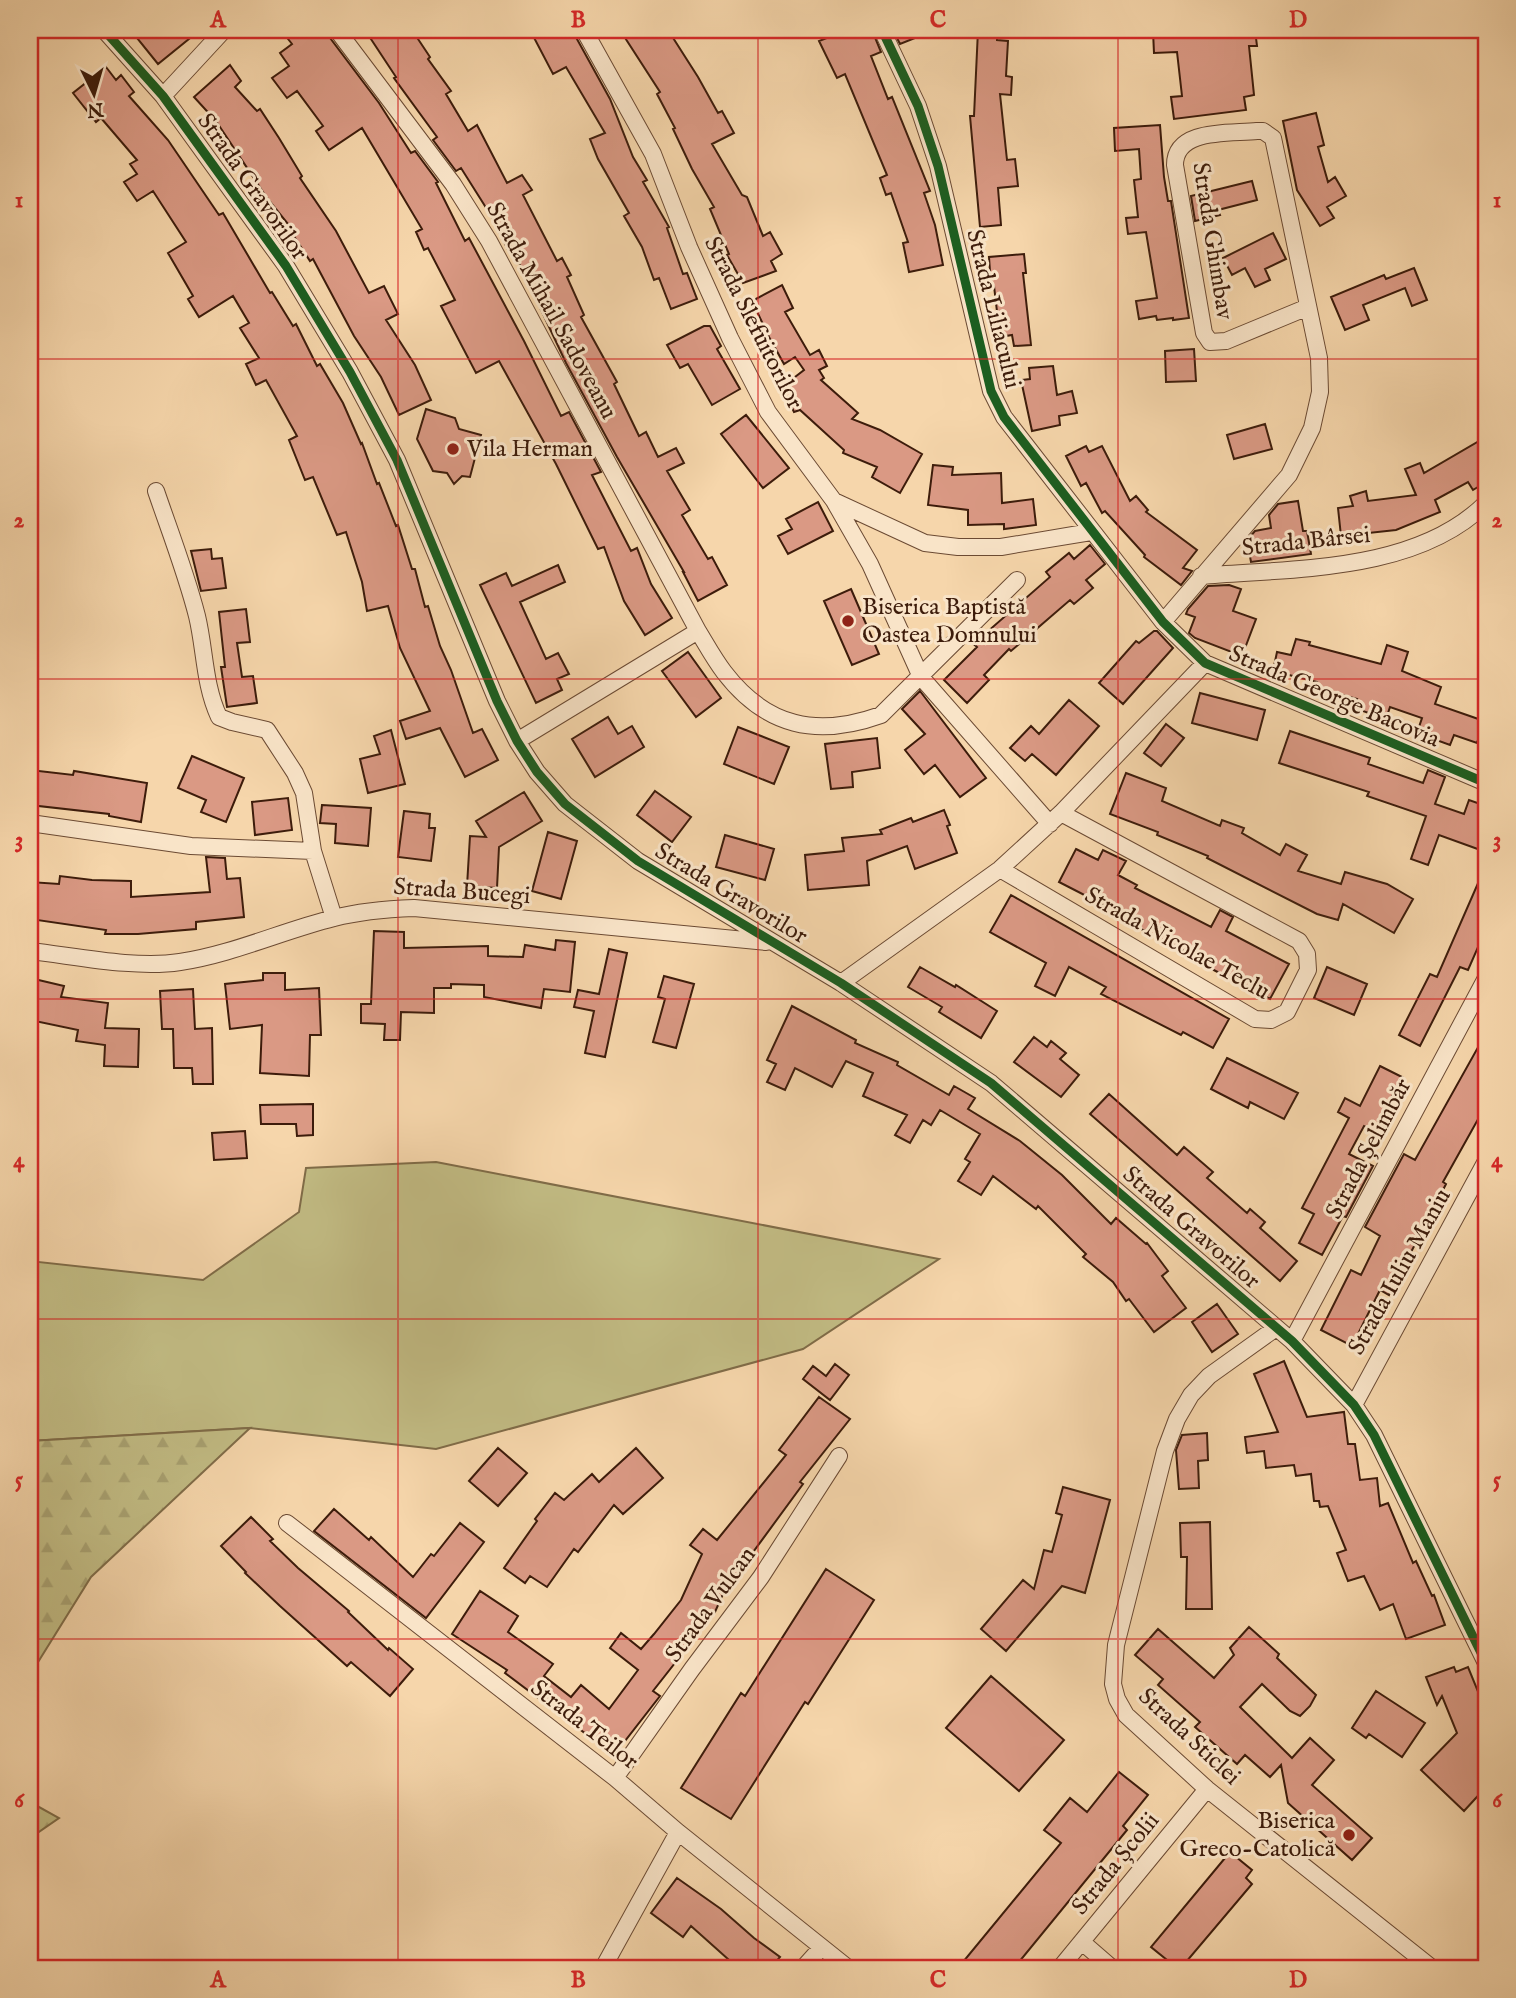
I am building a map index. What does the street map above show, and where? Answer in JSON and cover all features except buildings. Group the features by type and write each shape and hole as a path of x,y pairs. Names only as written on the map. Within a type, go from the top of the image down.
{"street":[{"name":"Strada Gravorilor","path":"104,30 163,96 286,266 350,372 397,460 497,701 517,741 537,772 565,804 638,861 841,983 991,1083 1292,1341 1354,1405 1374,1435 1486,1663"},
{"path":"163,96 224,30"},
{"name":"Strada Mihail Sadoveanu","path":"337,30 453,184 489,241 698,631 724,672 752,703 780,719 816,728 854,725 881,715 1017,580"},
{"name":"Strada Slefuitorilor","path":"583,30 653,154 688,247 768,412 834,501 925,543 958,547 1001,547 1091,532"},
{"name":"Strada Liliacului","path":"882,30 918,106 939,166 982,361 991,391 1004,417 1163,622 1205,663"},
{"name":"Strada Ghimbav","path":"1163,622 1289,475 1312,428 1320,392 1319,358 1273,138 1263,131 1257,131 1196,137 1184,142 1175,155 1175,165 1204,333 1210,342 1226,341 1308,307"},
{"path":"156,491 197,618 211,700 219,717 267,730 295,773 304,793 313,851 334,918"},
{"path":"834,501 870,564 920,677 1055,818"},
{"name":"Strada Bârsei","path":"1201,576 1358,563 1387,556 1438,535 1486,503"},
{"path":"517,741 698,631"},
{"path":"841,983 1000,869 1055,818 1205,663"},
{"name":"Strada George Bacovia","path":"1205,663 1486,783"},
{"name":"Strada Nicolae Teclu","path":"1000,869 1255,1019 1271,1020 1287,1012 1308,971 1307,954 1299,941 1055,818"},
{"path":"30,823 191,846 313,851"},
{"name":"Strada Bucegi","path":"30,951 135,963 178,962 217,954 334,918 375,910 414,908 772,942"},
{"name":"Strada Șelimbăr","path":"1292,1341 1486,978"},
{"name":"Strada Iuliu Maniu","path":"1354,1405 1486,1161"},
{"name":"Strada Sticlei","path":"1276,1328 1209,1376 1191,1395 1177,1419 1165,1451 1116,1645 1113,1684 1116,1699 1126,1714 1207,1789 1432,1968"},
{"name":"Strada Vulcan","path":"615,1778 761,1577 839,1456"},
{"name":"Strada Teilor","path":"288,1523 615,1778 848,1968"},
{"name":"Strada Școlii","path":"1060,1968 1207,1789"},
{"path":"603,1968 678,1832"},
{"path":"1082,1942 1112,1968"},
{"path":"803,1968 821,1948"}],"green space":[{"path":"436,1162 939,1259 803,1349 436,1449 250,1428 30,1441 30,1261 203,1280 299,1212 306,1168"},
{"path":"250,1428 91,1577 30,1675 30,1441"},
{"path":"30,1802 59,1818 30,1838"}],"cycle path":[{"path":"104,30 163,96 286,266 350,372 397,460 497,701 517,741 537,772 565,804 638,861 841,983 991,1083 1292,1341 1354,1405 1374,1435 1486,1663"},
{"path":"882,30 918,106 938,166 991,391 1004,417 1163,622 1205,663 1486,783"}],"place":[{"name":"Vila Herman","path":"453,449"},
{"name":"Biserica Baptistă Oastea Domnului","path":"848,621"},
{"name":"Biserica Greco-Catolică","path":"1349,1835"}]}
